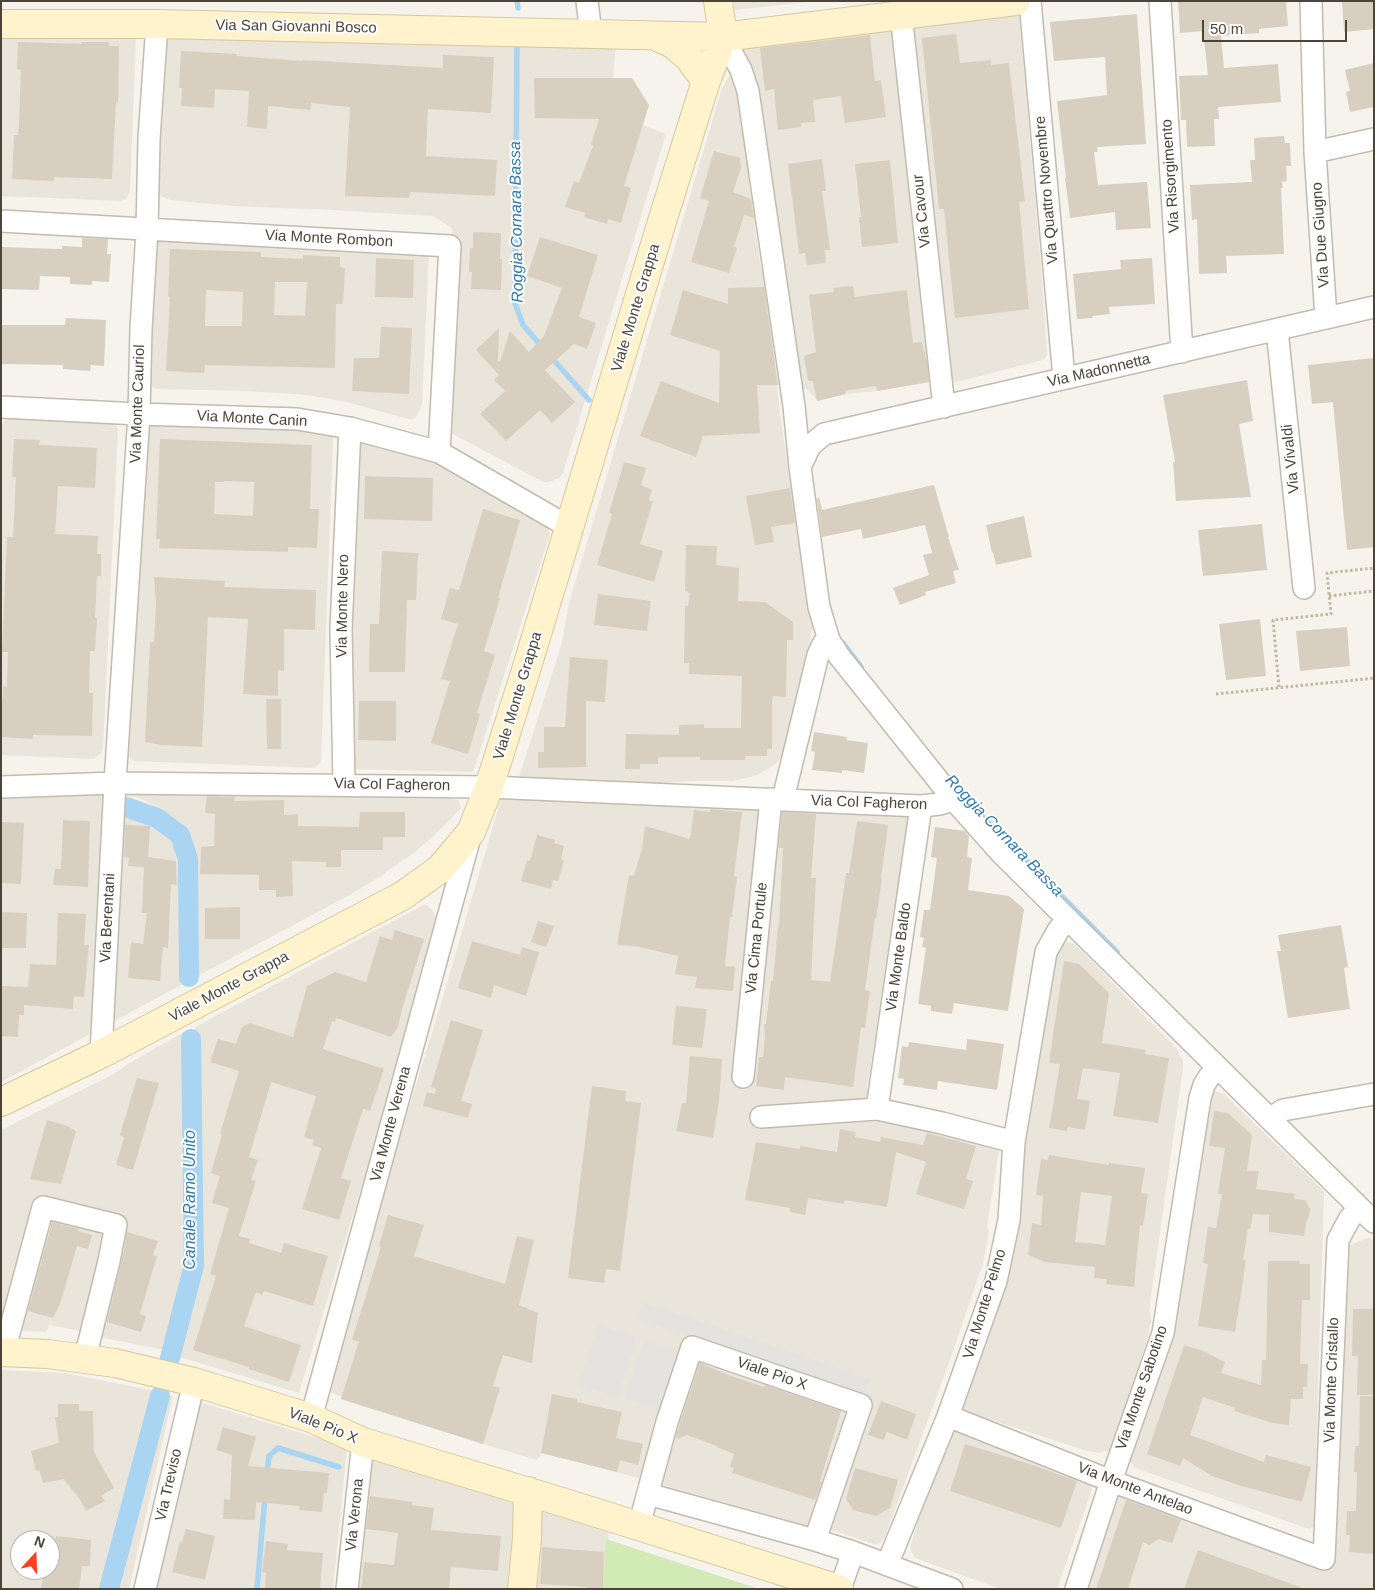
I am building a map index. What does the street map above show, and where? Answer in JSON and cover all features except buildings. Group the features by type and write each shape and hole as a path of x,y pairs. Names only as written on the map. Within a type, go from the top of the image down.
{"street":[{"path":"587,1 591,34"},
{"path":"718,1 723,37 741,70 748,91 794,406 800,467 820,607 829,640 954,800 1001,853 1367,1216"},
{"name":"Via San Giovanni Bosco","path":"1,24 157,24 723,37 1016,1"},
{"name":"Via Quattro Novembre","path":"1030,1 1064,378"},
{"name":"Via Risorgimento","path":"1160,1 1182,352"},
{"name":"Via Due Giugno","path":"1311,1 1315,152 1326,318"},
{"name":"Via Cavour","path":"901,14 944,407"},
{"name":"Via Monte Cauriol","path":"115,783 139,414 149,140 157,24"},
{"name":"Via San Giovanni Bosco","path":"654,36 673,44 689,58 706,81"},
{"name":"Viale Monte Grappa","path":"1,1102 100,1054 402,896 440,869 472,832 489,786 706,81 723,37"},
{"path":"1315,152 1374,139"},
{"name":"Via Monte Rombon","path":"1,221 450,246 439,452"},
{"name":"Via Madonnetta","path":"824,434 1374,307"},
{"name":"Via Vivaldi","path":"1278,330 1304,588"},
{"path":"794,406 804,421 824,434 810,446 800,467"},
{"name":"Via Monte Canin","path":"1,407 297,419 350,428 439,452 569,528"},
{"name":"Via Monte Nero","path":"344,785 341,629 350,428"},
{"path":"777,799 818,655 823,644 829,640"},
{"name":"Via Col Fagheron","path":"1,787 115,783 489,786 921,806 954,800"},
{"name":"Via Berentani","path":"100,1054 115,783"},
{"name":"Via Cima Portule","path":"743,1077 777,799"},
{"name":"Via Monte Baldo","path":"877,1109 921,806"},
{"name":"Via Monte Verena","path":"311,1418 472,832"},
{"name":"Via Monte Pelmo","path":"888,1565 948,1416 996,1280 1009,1220 1014,1142 1046,952 1059,929 1069,921"},
{"name":"Via Monte Sabotino","path":"1076,1589 1111,1481 1164,1333 1200,1098 1204,1085 1209,1077 1218,1069"},
{"path":"1270,1119 1283,1110 1374,1094"},
{"path":"760,1117 877,1109 942,1123 1014,1142"},
{"path":"3,1352 42,1207 116,1225 109,1262 83,1359"},
{"name":"Via Monte Cristallo","path":"1324,1559 1338,1240 1350,1218 1367,1216"},
{"name":"Viale Pio X","path":"639,1526 667,1422 692,1347 861,1405 815,1540"},
{"name":"Viale Pio X","path":"3,1352 48,1354 115,1363 194,1382 311,1418 362,1442 639,1526 784,1583 827,1587 853,1552"},
{"name":"Via Treviso","path":"145,1589 194,1382"},
{"name":"Via Monte Antelao","path":"948,1416 1111,1481 1324,1559"},
{"name":"Via Verona","path":"347,1589 362,1442"},
{"path":"522,1589 527,1538 528,1491"},
{"path":"648,1494 815,1540 952,1589"}],"path":[{"path":"1279,687 1273,620 1331,614 1327,573 1374,568"},
{"path":"1329,596 1374,591"},
{"path":"1216,694 1374,678"}],"shaded area":[{"path":"734,1 817,1 735,10"},
{"path":"1018,3 1047,355 1043,360 952,383 931,382 846,394 817,401 807,389 802,389 743,43"},
{"path":"1,29 136,36 130,191 126,199 121,201 1,196"},
{"path":"166,34 616,43 613,78 632,78 649,105 643,125 666,134 563,473 559,478 543,482 449,432 443,419 452,228 432,216 231,206 170,200 156,194"},
{"path":"730,75 741,90 751,199 760,263 766,287 780,414 814,621 785,752 775,765 757,775 733,781 619,784 610,780 519,777 562,643 569,603 722,88"},
{"path":"154,233 429,250 422,405 417,416 412,420 347,402 307,395 245,391 157,389 147,384"},
{"path":"8,418 115,423 118,429 103,748 101,753 94,759 1,755 1,427"},
{"path":"151,420 330,430 333,439 321,762 315,768 133,761 126,753 142,431"},
{"path":"360,436 432,458 547,525 550,534 473,772 347,769 354,443"},
{"path":"47,789 453,799 458,800 461,808 415,852 379,877 355,892 194,978 193,863 189,842 182,829 162,809 139,798 121,794 120,803 137,806 157,816 175,834 180,846 184,864 185,983 1,1082 1,797"},
{"path":"502,795 909,814 867,1088 893,1115 999,1146 999,1151 987,1226 989,1232 983,1263 949,1363 884,1539 877,1545 834,1531 806,1525 566,1458 542,1453 537,1460 341,1399 341,1396 322,1390 440,1007"},
{"path":"425,904 437,918 435,944 299,1393 173,1355 178,1345 199,1258 195,1027"},
{"path":"1067,942 1075,944 1177,1049 1183,1061 1149,1311 1151,1321 1148,1337 1111,1450 1099,1453 1084,1450 961,1410 1012,1232 1054,951"},
{"path":"186,1031 190,1257 186,1283 166,1350 87,1335 76,1330 49,1325 47,1332 1,1330 1,1130 114,1074 126,1065"},
{"path":"1214,1091 1224,1094 1324,1191 1314,1526 1309,1529 1135,1468 1128,1459 1207,1094"},
{"path":"1369,1237 1374,1242 1374,1589 1082,1589 1116,1492 1321,1555 1344,1248"},
{"path":"643,1302 870,1379 864,1397 637,1319"},
{"path":"599,1325 636,1337 617,1397 579,1385"},
{"path":"644,1341 682,1353 663,1411 625,1399"},
{"path":"1,1370 65,1373 156,1391 103,1589 1,1589"},
{"path":"164,1393 173,1396 129,1589 113,1589 160,1415"},
{"path":"193,1400 347,1447 333,1589 151,1589"},
{"path":"954,1430 1013,1449 1090,1481 1092,1489 1057,1589 1000,1589 915,1558 910,1547 925,1499"},
{"path":"365,1455 511,1499 514,1506 514,1517 507,1589 352,1589"},
{"path":"545,1510 609,1526 607,1589 529,1589 541,1513"}],"green space":[{"path":"606,1539 759,1589 603,1589"}],"waterway":[{"name":"Roggia Cornara Bassa","path":"517,1 518,8"},
{"name":"Roggia Cornara Bassa","path":"517,49 515,303 523,325 543,348"},
{"name":"Roggia Cornara Bassa","path":"551,357 589,400"},
{"name":"Roggia Cornara Bassa","path":"843,643 861,667"},
{"name":"Canale Ramo Unito","path":"126,807 157,818 180,835 188,859 189,977"},
{"name":"Roggia Cornara Bassa","path":"984,818 1117,952"},
{"name":"Canale Ramo Unito","path":"170,1358 194,1265 191,1039"},
{"name":"Canale Ramo Unito","path":"109,1589 160,1396"},
{"path":"267,1475 269,1456 278,1448 339,1467"},
{"path":"257,1589 265,1497"}]}
